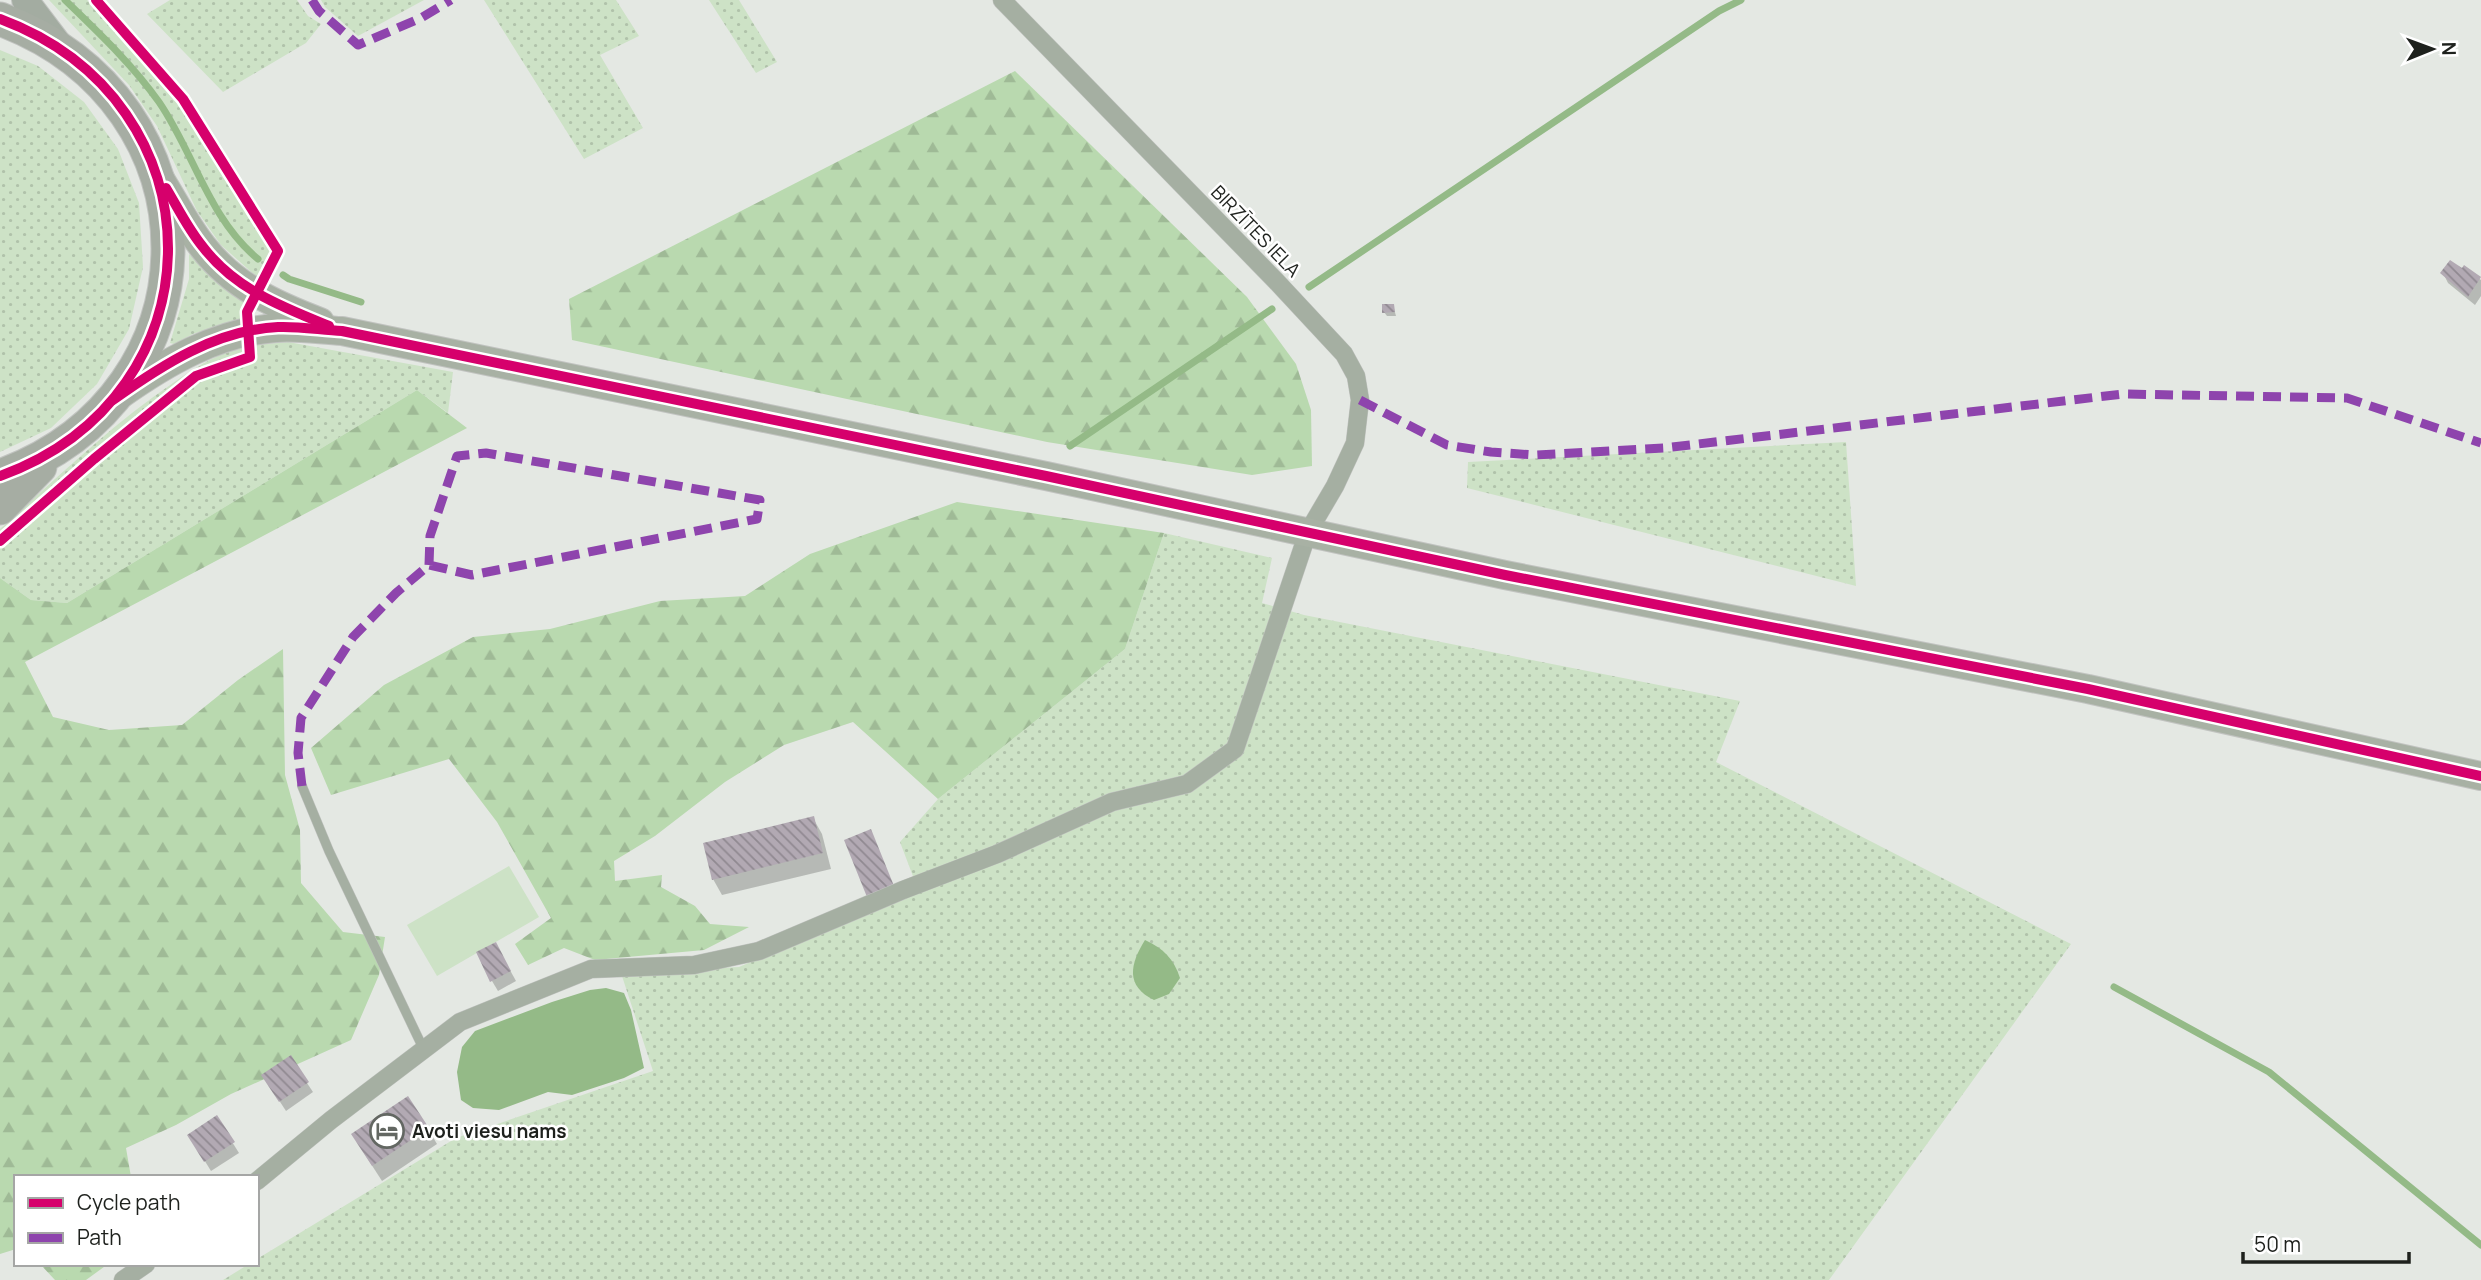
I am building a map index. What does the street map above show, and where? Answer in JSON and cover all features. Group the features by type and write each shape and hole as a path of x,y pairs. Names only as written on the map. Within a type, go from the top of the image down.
{"highway":[{"path":"0,19 33,32 63,50 102,83 128,116 144,143 156,172 164,205 168,240 160,308 149,341 133,372 113,400 87,427 57,450 0,508"},
{"path":"0,476 30,465 57,450"}],"main road":[{"path":"25,0 63,50"},
{"path":"156,172 204,249 229,274 269,301 342,331"},
{"path":"113,400 148,374 225,337 279,327 342,331 1710,616 2088,688 2481,776"}],"street":[{"name":"BIRZĪTES IELA","path":"259,1179 331,1120 460,1023 591,969 694,965 759,951 903,890 997,854 1112,802 1187,785 1235,749 1308,532 1335,486 1355,443 1360,401 1356,376 1344,354 1002,0"},
{"path":"123,1280 143,1266"}],"lane":[{"path":"302,786 329,851 424,1049"}],"shaded area":[{"path":"49,0 87,0 156,72 185,109 238,196 268,239 273,251 258,278 221,245 197,211 157,126 129,85"},
{"path":"170,0 297,0 308,16 321,24 306,43 223,92 147,14"},
{"path":"321,0 424,0 358,36 325,7"},
{"path":"484,0 616,0 639,36 600,55 643,128 584,159"},
{"path":"709,0 739,0 777,62 756,73"},
{"path":"0,50 38,66 84,102 118,149 139,203 143,267 129,329 97,384 51,428 0,452"},
{"path":"189,254 245,302 240,319 193,334 174,344 170,343 189,279"},
{"path":"288,342 453,372 448,413 417,390 67,603 31,600 0,578 0,547 155,413 196,383 252,362 255,345"},
{"path":"245,348 243,354 192,373 168,389 0,535 0,529 106,434 150,399 207,361"},
{"path":"1846,442 1856,586 1467,488 1468,462"},
{"path":"1164,533 1272,558 1262,603 1304,615 1740,701 1716,762 2071,944 1829,1280 223,1280 246,1266 259,1266 259,1258 456,1138 653,1071 621,973 739,967 907,895 914,879 900,842 938,799 1125,649"},
{"path":"509,866 539,917 437,976 407,925"},
{"path":"1145,940 1167,955 1180,978 1169,994 1154,1000 1138,988 1134,981 1136,958"},
{"path":"606,988 624,993 631,1010 644,1068 624,1078 572,1095 548,1092 499,1110 473,1108 461,1100 457,1072 462,1047 475,1031 552,1002"}],"green space":[{"path":"1015,71 1247,297 1296,364 1311,410 1312,466 1252,475 1047,442 572,340 569,299"},
{"path":"417,390 467,428 25,662 53,717 109,730 182,725 238,680 283,649 285,775 300,830 301,883 343,932 385,937 379,975 351,1040 231,1094 176,1125 126,1148 131,1175 14,1175 14,1250 0,1254 0,578 31,600 67,603"},
{"path":"957,502 1164,533 1125,649 938,799 853,722 784,745 725,782 655,836 614,861 615,881 662,875 661,887 695,906 710,924 749,927 704,950 595,960 564,948 528,965 515,944 551,918 497,822 449,759 331,795 311,748 384,685 473,637 550,629 660,601 745,596 810,554"},
{"path":"42,1266 105,1266 86,1280 55,1280"}],"building":[{"path":"2450,260 2462,268 2464,265 2481,277 2468,297 2440,273"},
{"path":"1382,304 1394,304 1395,312 1382,313"},
{"path":"814,816 823,853 712,880 703,843"},
{"path":"871,829 894,886 867,897 844,840"},
{"path":"496,942 511,971 490,982 476,952"},
{"path":"291,1055 309,1082 279,1102 261,1075"},
{"path":"408,1096 429,1128 372,1166 351,1134"},
{"path":"217,1115 235,1142 204,1162 187,1135"}],"waterway":[{"path":"65,0 149,88 171,122 214,205 241,243 258,259"},
{"path":"1309,287 1719,11 1741,0"},
{"path":"283,275 361,302"},
{"path":"1070,446 1272,309"},
{"path":"2114,987 2269,1072 2481,1245"}],"marked path":[{"path":"312,0 319,11 358,45 421,18 451,0"},
{"path":"1360,400 1447,445 1535,455 1664,448 2123,394 2347,398 2481,443"},
{"path":"302,786 298,753 301,718 353,637 396,593 429,565 472,575 757,519 760,500 486,453 457,456 430,536 429,565"}],"cycle path":[{"path":"0,541 94,459 196,376 250,357 247,312 278,251 183,99 96,0"},
{"path":"0,19 74,59 126,114 158,179 168,248 158,318 126,382 74,437 0,476"},
{"path":"166,188 198,240 230,274 277,304 329,326"},
{"path":"113,400 170,362 211,342 233,335 278,327 342,331 1046,476 1505,575 2088,689 2481,776"}],"place":[{"name":"Avoti viesu nams","path":"387,1131"}]}
